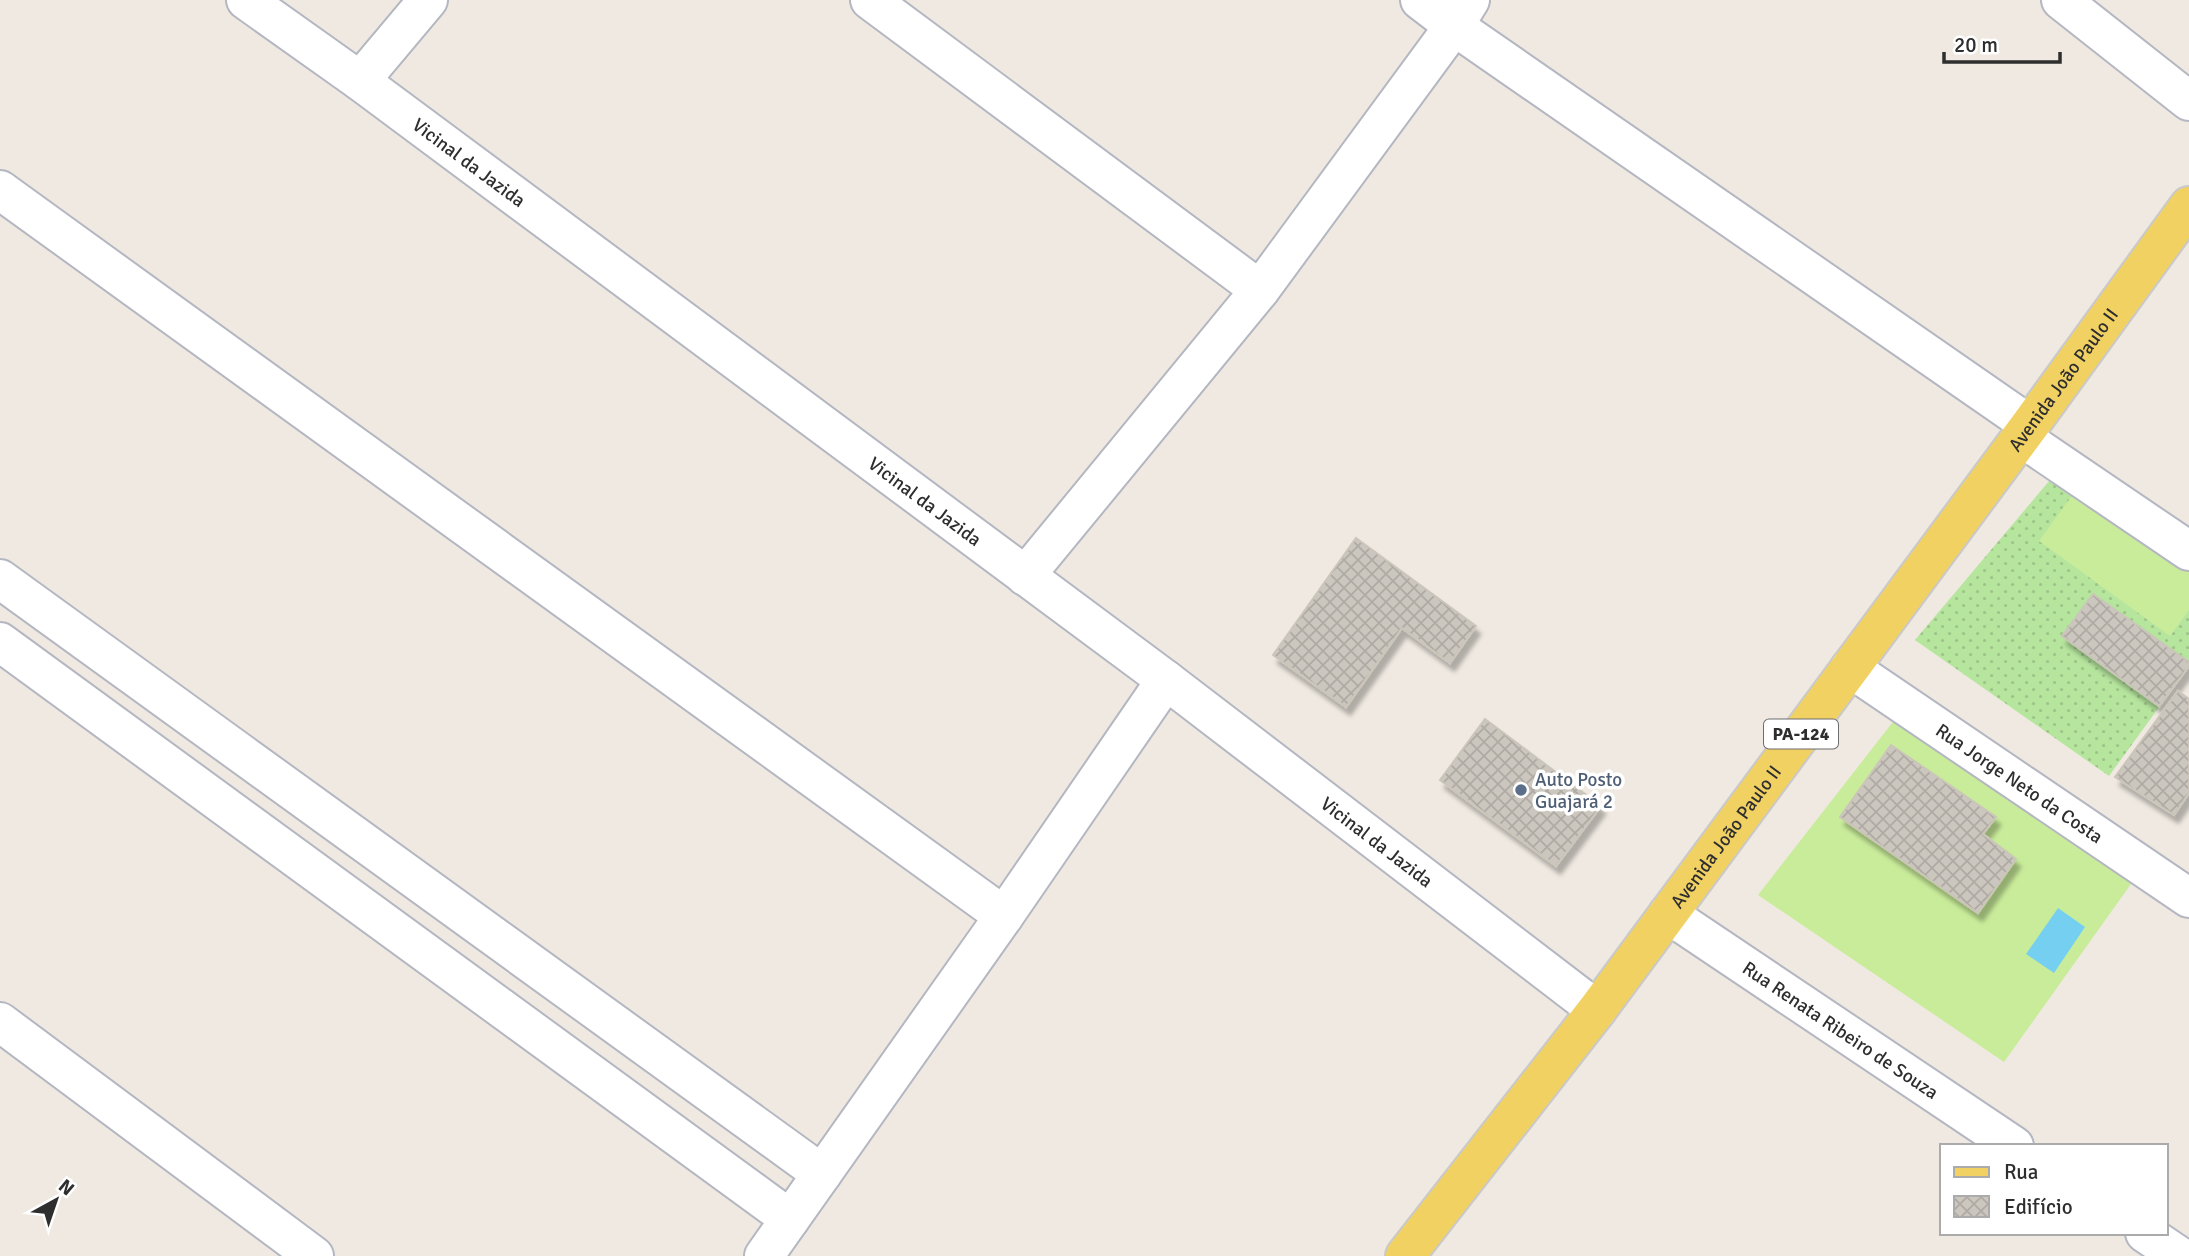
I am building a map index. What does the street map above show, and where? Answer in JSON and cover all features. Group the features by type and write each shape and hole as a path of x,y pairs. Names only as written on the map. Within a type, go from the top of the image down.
{"main road":[{"name":"Avenida João Paulo II","path":"1405,1256 1597,1010 2189,206"}],"street":[{"name":"Vicinal da Jazida","path":"246,0 360,81 1166,680 1597,1010"},
{"path":"360,81 428,0"},
{"path":"870,0 1261,290"},
{"path":"1420,0 1462,13 2189,551"},
{"path":"2061,0 2189,101"},
{"path":"1025,576 1261,290 1462,13"},
{"path":"0,190 1004,916"},
{"path":"0,579 822,1174"},
{"path":"0,642 790,1219"},
{"name":"Rua Jorge Neto da Costa","path":"1850,668 2189,898"},
{"path":"764,1256 1004,916 1166,680"},
{"name":"Rua Renata Ribeiro de Souza","path":"1668,914 2011,1144"},
{"path":"0,1021 314,1256"},
{"path":"2148,1235 2179,1256"}],"green space":[{"path":"2061,467 2189,559 2189,666 2109,776 1915,640"},
{"path":"2081,483 2189,562 2189,610 2170,636 2039,541"},
{"path":"1903,709 2141,870 2004,1062 1758,895"}],"water":[{"path":"2058,908 2085,927 2054,973 2026,954"}],"building":[{"path":"1356,538 1476,626 1450,663 1402,628 1346,707 1273,655"},
{"path":"2093,594 2189,662 2189,666 2159,706 2062,636"},
{"path":"2178,691 2189,699 2189,793 2174,815 2115,777"},
{"path":"1485,719 1601,806 1556,866 1440,780"},
{"path":"1891,745 1996,817 1983,834 2016,859 1978,913 1840,817"}],"place":[{"name":"Auto Posto Guajará 2","path":"1521,790"}]}
